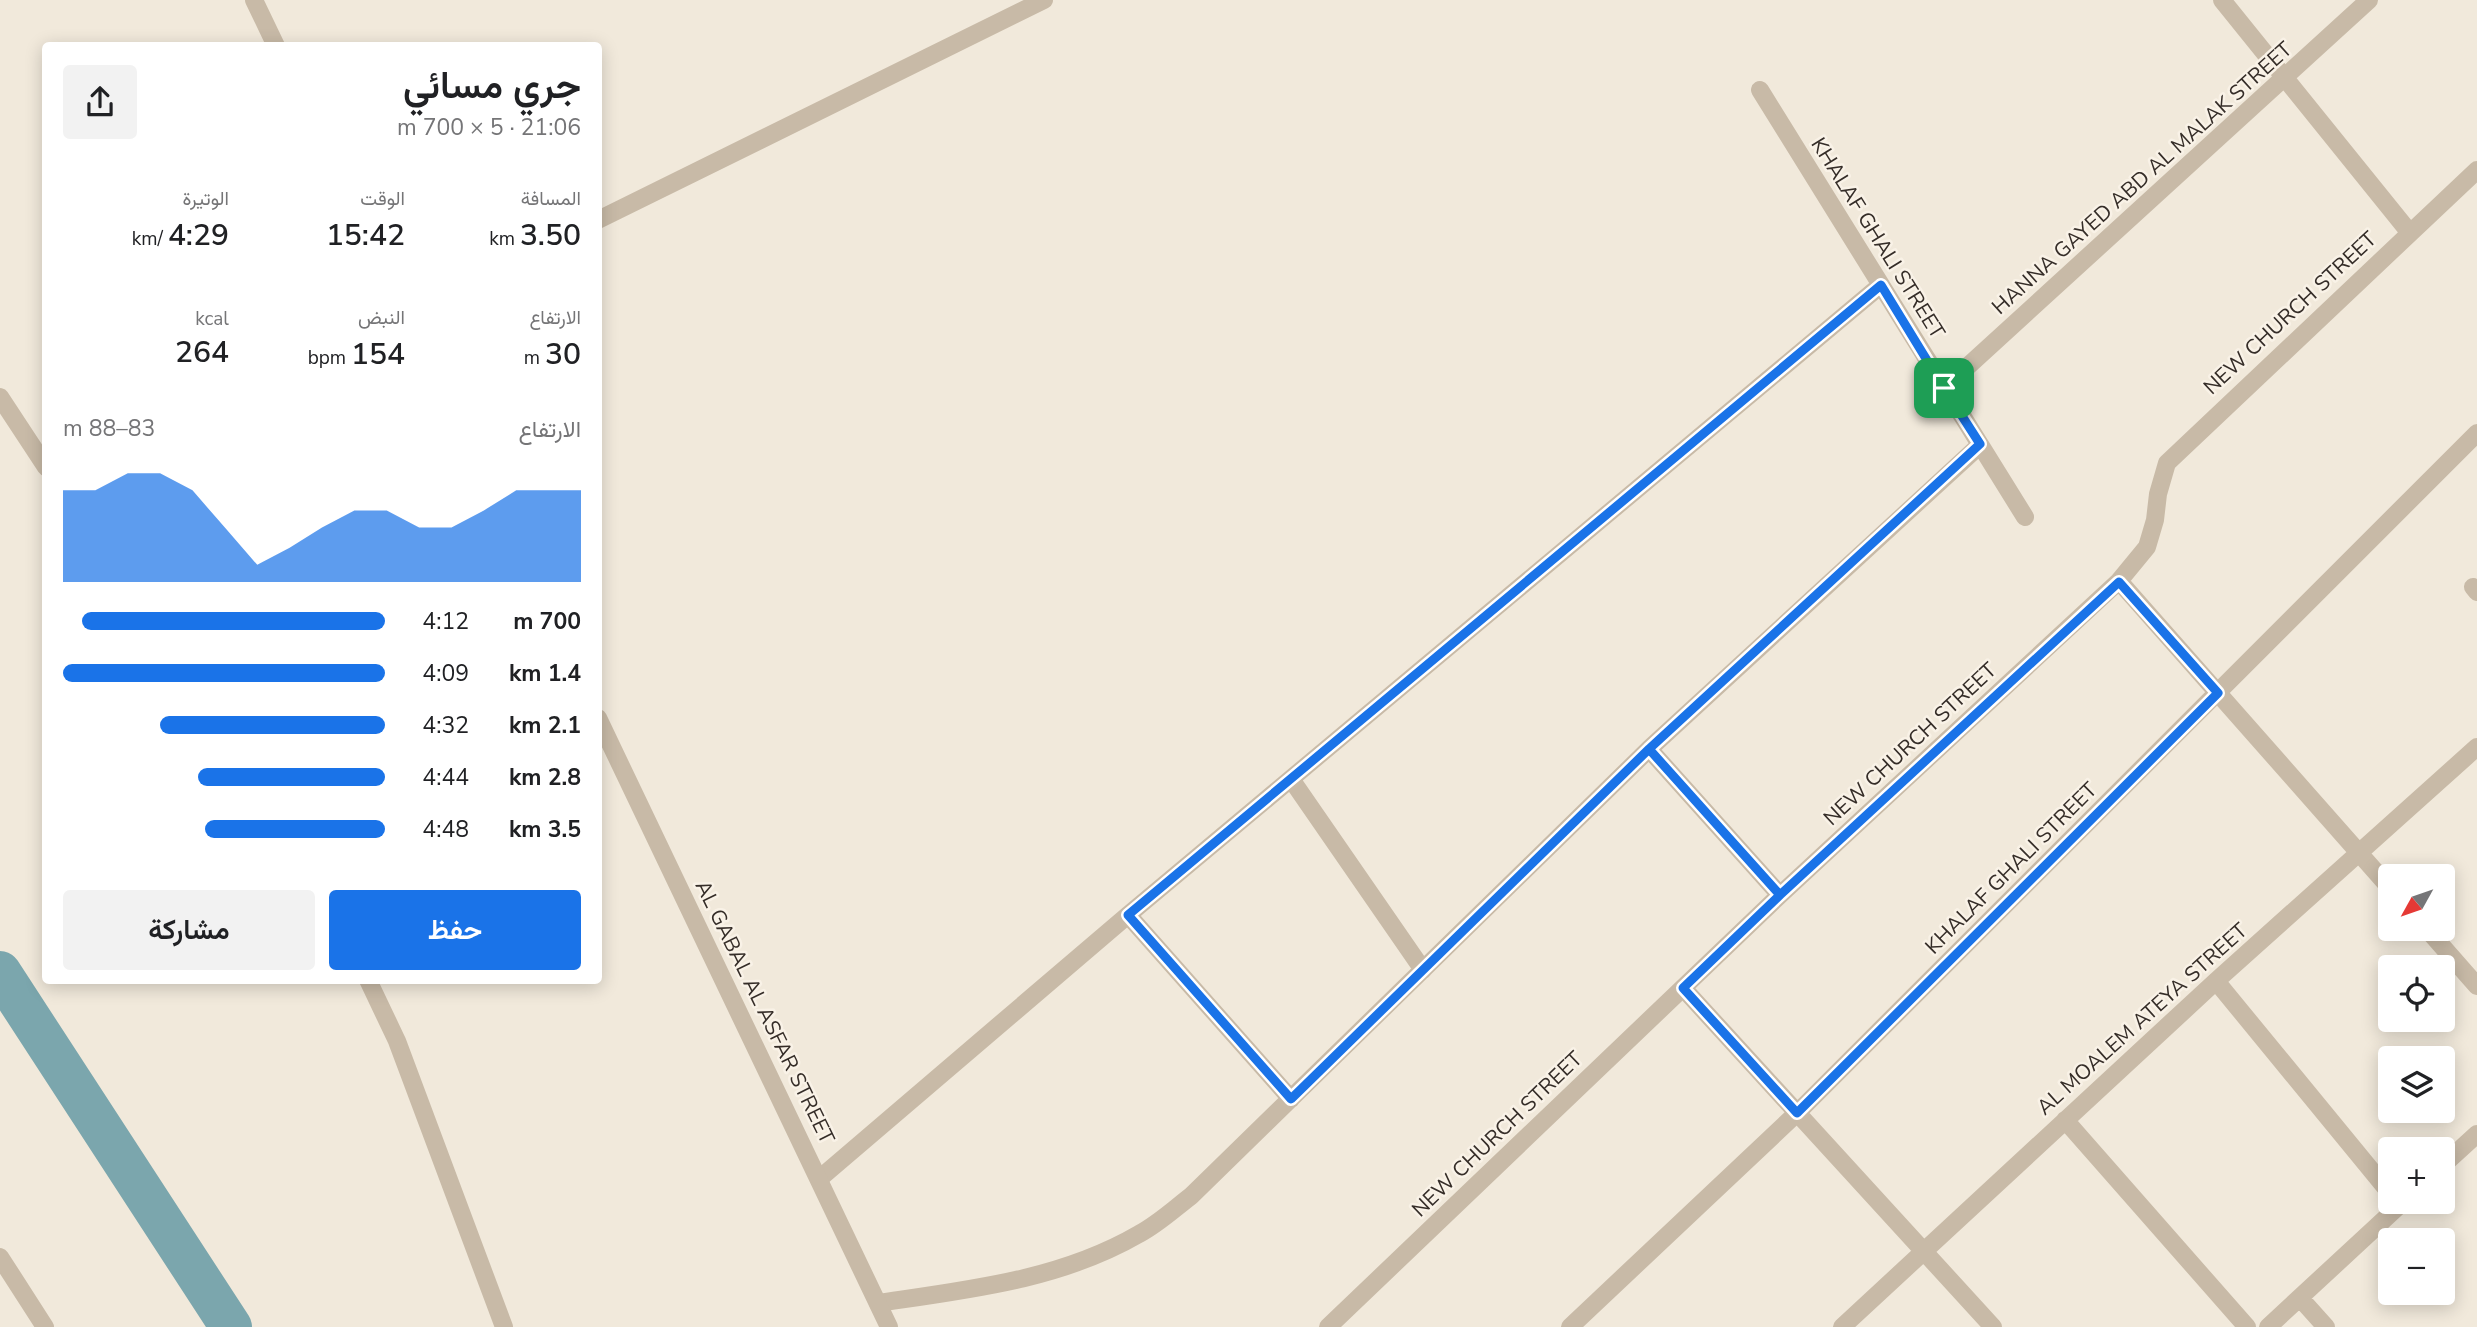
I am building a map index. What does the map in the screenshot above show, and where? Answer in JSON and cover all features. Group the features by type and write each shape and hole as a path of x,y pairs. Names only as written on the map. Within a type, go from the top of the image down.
{"street":[{"path":"254,0 274,42"},
{"path":"602,218 1044,0"},
{"path":"2222,0 2410,233"},
{"name":"HANNA GAYED ABD AL MALAK STREET","path":"1944,388 2369,0"},
{"name":"KHALAF GHALI STREET","path":"1760,90 2025,517"},
{"name":"NEW CHURCH STREET","path":"1328,1327 1780,895 2119,582 2147,547 2166,463 2477,170"},
{"path":"819,1179 1128,915 1881,285"},
{"path":"0,397 42,461"},
{"name":"KHALAF GHALI STREET","path":"1570,1327 1797,1113 2475,441"},
{"path":"878,1303 1000,1285 1083,1261 1140,1234 1191,1196 1649,749 1980,444"},
{"path":"2119,582 2378,874"},
{"name":"AL GABAL AL ASFAR STREET","path":"602,726 889,1327"},
{"name":"AL MOALEM ATEYA STREET","path":"1842,1327 2216,981 2477,747"},
{"path":"1649,749 1780,895"},
{"path":"1290,779 1423,970"},
{"path":"1128,915 1291,1099"},
{"path":"2438,942 2477,986"},
{"path":"2216,981 2378,1177"},
{"path":"370,984 397,1041 504,1327"},
{"path":"1683,988 1993,1327"},
{"path":"2065,1120 2247,1327"},
{"path":"2455,1154 2477,1134"},
{"path":"2268,1327 2385,1214"},
{"path":"0,1257 42,1322 23,1327"},
{"path":"2300,1298 2326,1327"}],"waterway":[{"path":"0,972 231,1327"}],"route":[{"path":"1944,388 1881,285 1128,915 1291,1099 1649,749 1780,895 1683,988 1797,1113 2218,693 2119,582 1780,895 1714,822 1649,749 1980,444 1944,388"}]}
